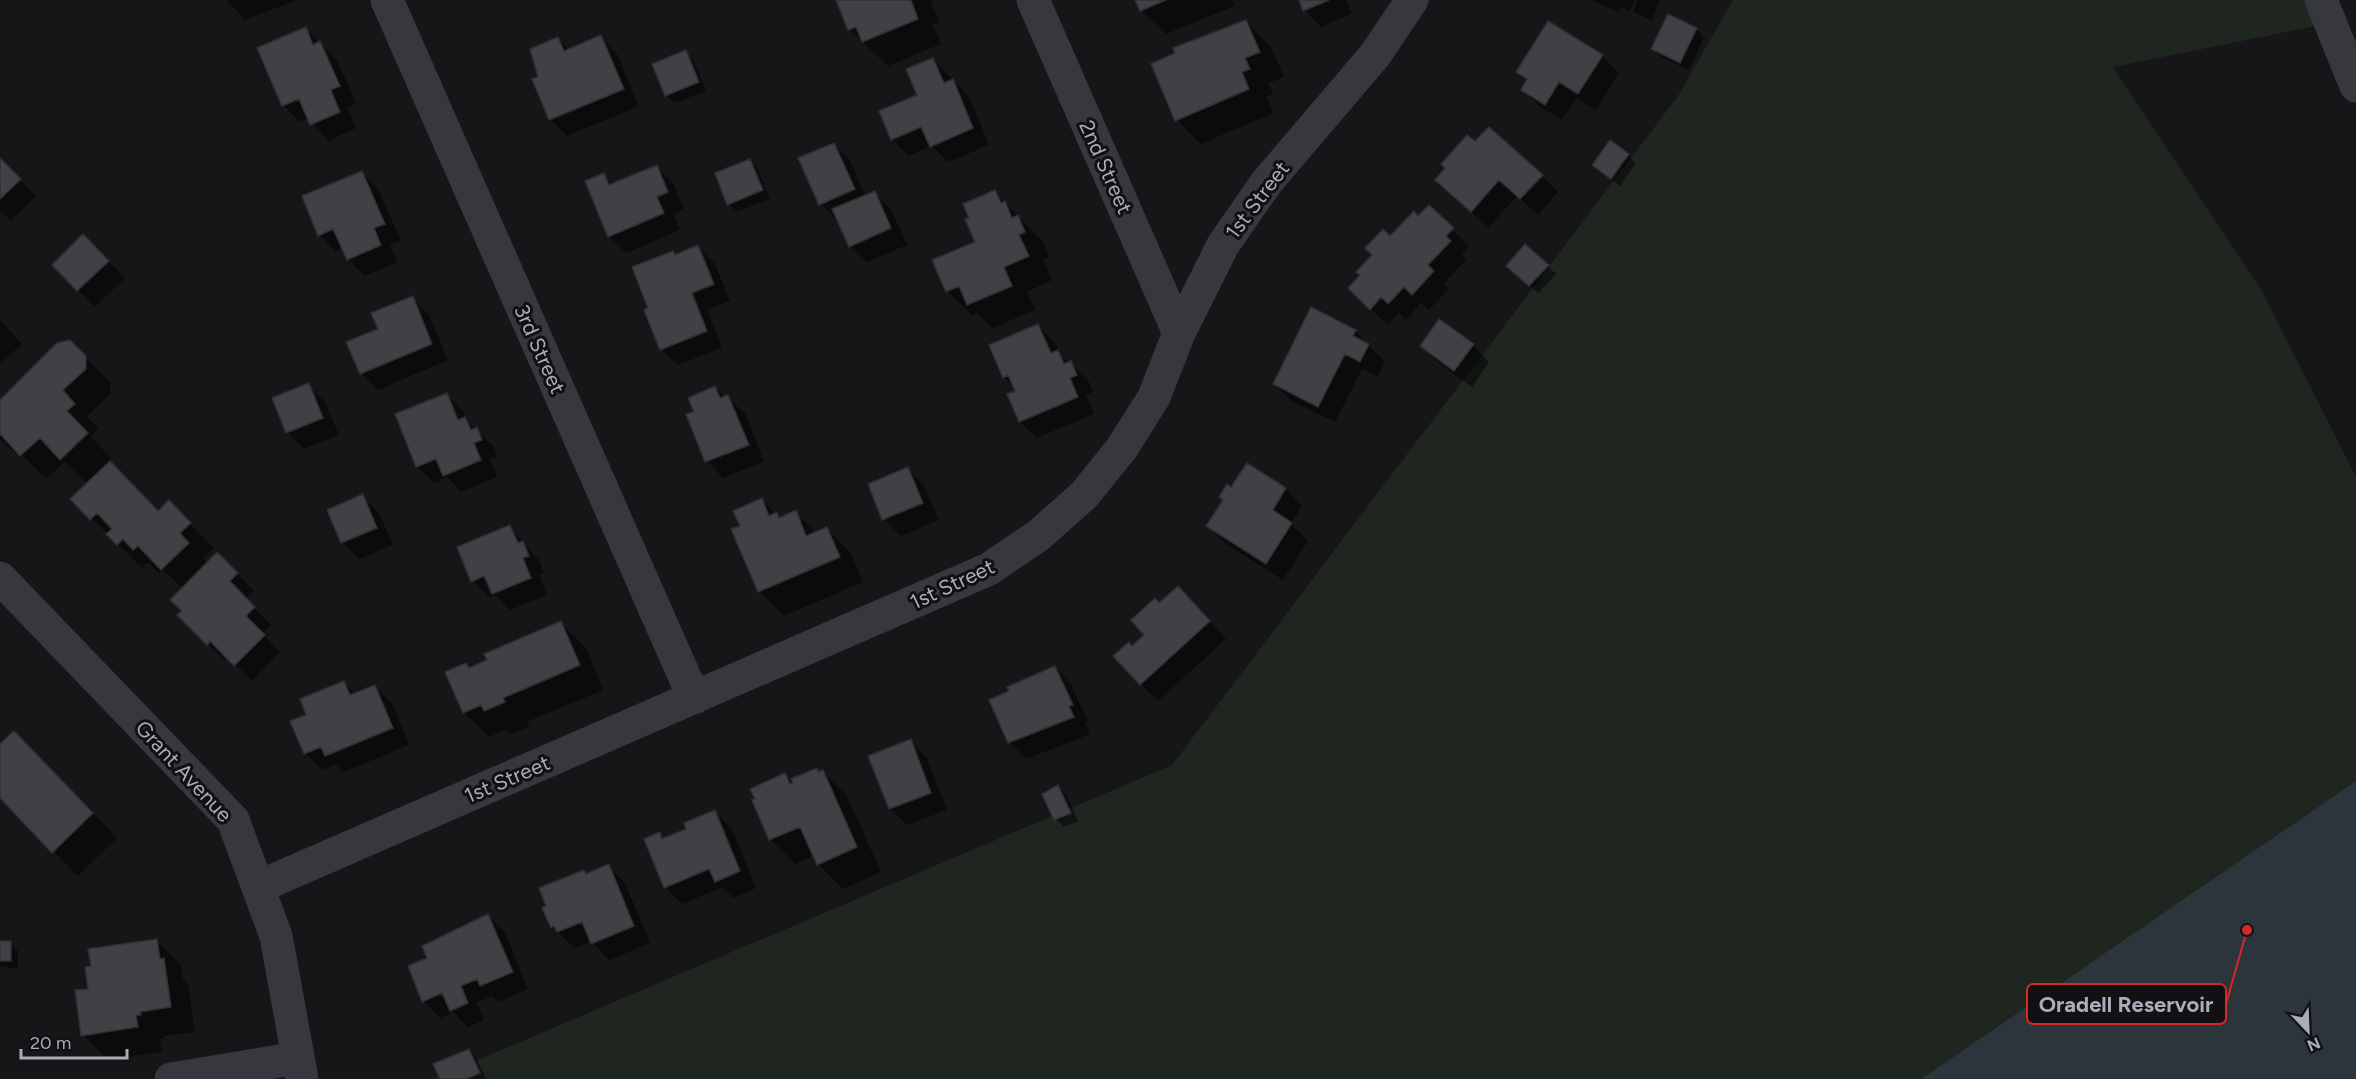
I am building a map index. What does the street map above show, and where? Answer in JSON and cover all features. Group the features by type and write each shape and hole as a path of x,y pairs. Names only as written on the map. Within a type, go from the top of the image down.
{"street":[{"name":"3rd Street","path":"387,0 694,698"},
{"name":"2nd Street","path":"1033,0 1179,333"},
{"name":"1st Street","path":"258,887 989,569 1039,535 1084,495 1122,448 1154,397 1179,333 1223,245 1266,183 1375,55 1412,0"},
{"path":"2321,0 2356,86"},
{"name":"Grant Avenue","path":"0,578 233,820 276,936 300,1068"},
{"path":"171,1079 300,1068"}],"shaded area":[{"path":"1733,0 2321,0 2330,23 2113,67 2261,289 2356,477 2356,781 1921,1079 433,1079 1172,765 1678,96"},
{"path":"2356,781 2356,1079 1921,1079"}],"building":[{"path":"836,0 911,0 918,19 862,42 856,27 848,30"},
{"path":"1135,0 1166,0 1140,11"},
{"path":"1299,0 1329,0 1303,11"},
{"path":"1668,14 1697,28 1680,63 1651,49"},
{"path":"1246,20 1260,52 1245,58 1250,69 1242,72 1249,89 1175,121 1151,64 1175,53 1173,48"},
{"path":"1548,21 1603,55 1578,94 1559,82 1545,105 1521,90 1527,79 1516,72"},
{"path":"306,27 313,45 320,41 340,86 331,90 340,112 310,125 299,99 282,106 257,48"},
{"path":"601,35 624,89 549,120 532,79 538,77 530,49 558,37 564,51"},
{"path":"686,50 699,82 665,96 652,64"},
{"path":"933,58 944,83 953,79 973,128 930,147 921,127 891,140 879,111 917,95 906,69"},
{"path":"1489,127 1543,175 1520,199 1499,180 1471,212 1435,180 1445,168 1441,164 1467,135 1475,141"},
{"path":"1610,140 1629,154 1611,179 1592,165"},
{"path":"834,143 855,189 819,205 798,158"},
{"path":"0,158 21,179 0,199"},
{"path":"750,159 763,190 727,205 715,173"},
{"path":"657,165 668,192 657,197 664,213 608,237 585,181 604,173 609,185"},
{"path":"362,171 385,224 374,228 381,245 347,260 333,229 318,236 302,196"},
{"path":"995,190 1001,203 1005,201 1012,218 1018,215 1025,232 1019,235 1029,256 1004,267 1012,286 967,305 959,286 946,292 932,260 975,242 965,219 969,218 963,204"},
{"path":"875,191 891,228 849,247 832,209"},
{"path":"1429,205 1454,228 1446,236 1451,241 1428,265 1434,271 1412,295 1404,287 1388,304 1381,297 1370,310 1348,288 1360,275 1356,272 1372,255 1365,248 1383,229 1390,236 1414,211 1418,216"},
{"path":"83,234 109,261 77,291 52,265"},
{"path":"1525,244 1549,265 1529,286 1506,266"},
{"path":"698,245 714,284 692,293 707,331 660,350 644,310 648,308 632,267 673,251 675,255"},
{"path":"413,296 432,344 360,374 346,342 378,329 371,313"},
{"path":"1311,307 1356,330 1353,336 1369,344 1360,362 1345,354 1318,407 1273,384"},
{"path":"1439,319 1474,344 1454,371 1420,346"},
{"path":"1038,324 1051,353 1058,350 1064,364 1071,361 1077,375 1070,378 1078,397 1019,422 1007,394 1015,391 1008,375 1003,378 989,345"},
{"path":"70,340 86,356 86,369 63,390 75,404 67,411 88,433 60,460 40,438 20,456 0,434 0,400 57,343"},
{"path":"309,383 323,418 286,433 272,398"},
{"path":"715,386 720,398 728,395 749,445 705,462 686,414 694,412 688,398"},
{"path":"447,393 458,420 465,417 471,430 477,427 482,440 474,443 481,460 443,476 436,459 416,467 395,414"},
{"path":"110,461 158,511 169,500 191,523 180,533 189,543 161,570 138,546 133,550 123,539 117,545 106,534 112,529 97,513 90,520 70,499"},
{"path":"1247,463 1286,488 1273,510 1292,523 1266,564 1206,526 1223,500 1219,497 1227,484 1231,487"},
{"path":"908,467 923,503 882,520 868,484"},
{"path":"363,494 377,528 341,543 327,510"},
{"path":"762,498 769,516 777,512 779,518 796,510 806,536 827,527 840,557 758,592 731,529 740,526 733,511"},
{"path":"510,525 518,543 523,541 529,556 523,558 531,578 492,594 484,576 471,582 457,547"},
{"path":"217,552 238,573 230,581 255,607 246,616 265,635 234,666 210,641 207,645 177,615 182,611 170,600"},
{"path":"1178,586 1210,621 1140,685 1113,656 1129,642 1132,646 1144,635 1131,620 1155,598 1159,603"},
{"path":"561,621 580,665 503,698 505,702 484,711 481,705 463,713 445,672 466,663 469,668 487,660 484,654"},
{"path":"1055,666 1073,705 1069,706 1074,717 1008,743 989,700 1009,691 1007,687"},
{"path":"344,681 350,695 375,685 393,728 325,756 321,747 304,754 290,721 306,715 300,699"},
{"path":"14,731 93,813 52,853 0,798 0,744"},
{"path":"911,739 931,793 889,809 868,756"},
{"path":"817,768 818,772 823,770 857,847 817,865 800,827 769,840 752,800 755,799 750,789 785,773 790,784 793,783 791,779"},
{"path":"1058,785 1071,813 1054,820 1042,794"},
{"path":"715,810 740,871 715,882 709,869 664,888 644,839 660,832 662,839 686,829 684,823"},
{"path":"609,864 634,926 591,944 582,922 557,932 554,926 551,928 542,908 546,906 539,888 584,870 586,874"},
{"path":"488,914 513,972 480,986 477,979 461,986 468,1003 450,1011 442,993 422,1002 408,966 427,958 422,946"},
{"path":"157,939 160,959 164,958 171,1007 140,1012 141,1015 136,1015 138,1027 81,1036 75,990 88,989 85,967 91,966 88,949"},
{"path":"0,941 11,941 11,961 0,961"},
{"path":"469,1049 480,1073 466,1079 440,1079 433,1064"}],"place":[{"name":"Oradell Reservoir","path":"2247,930"}]}
